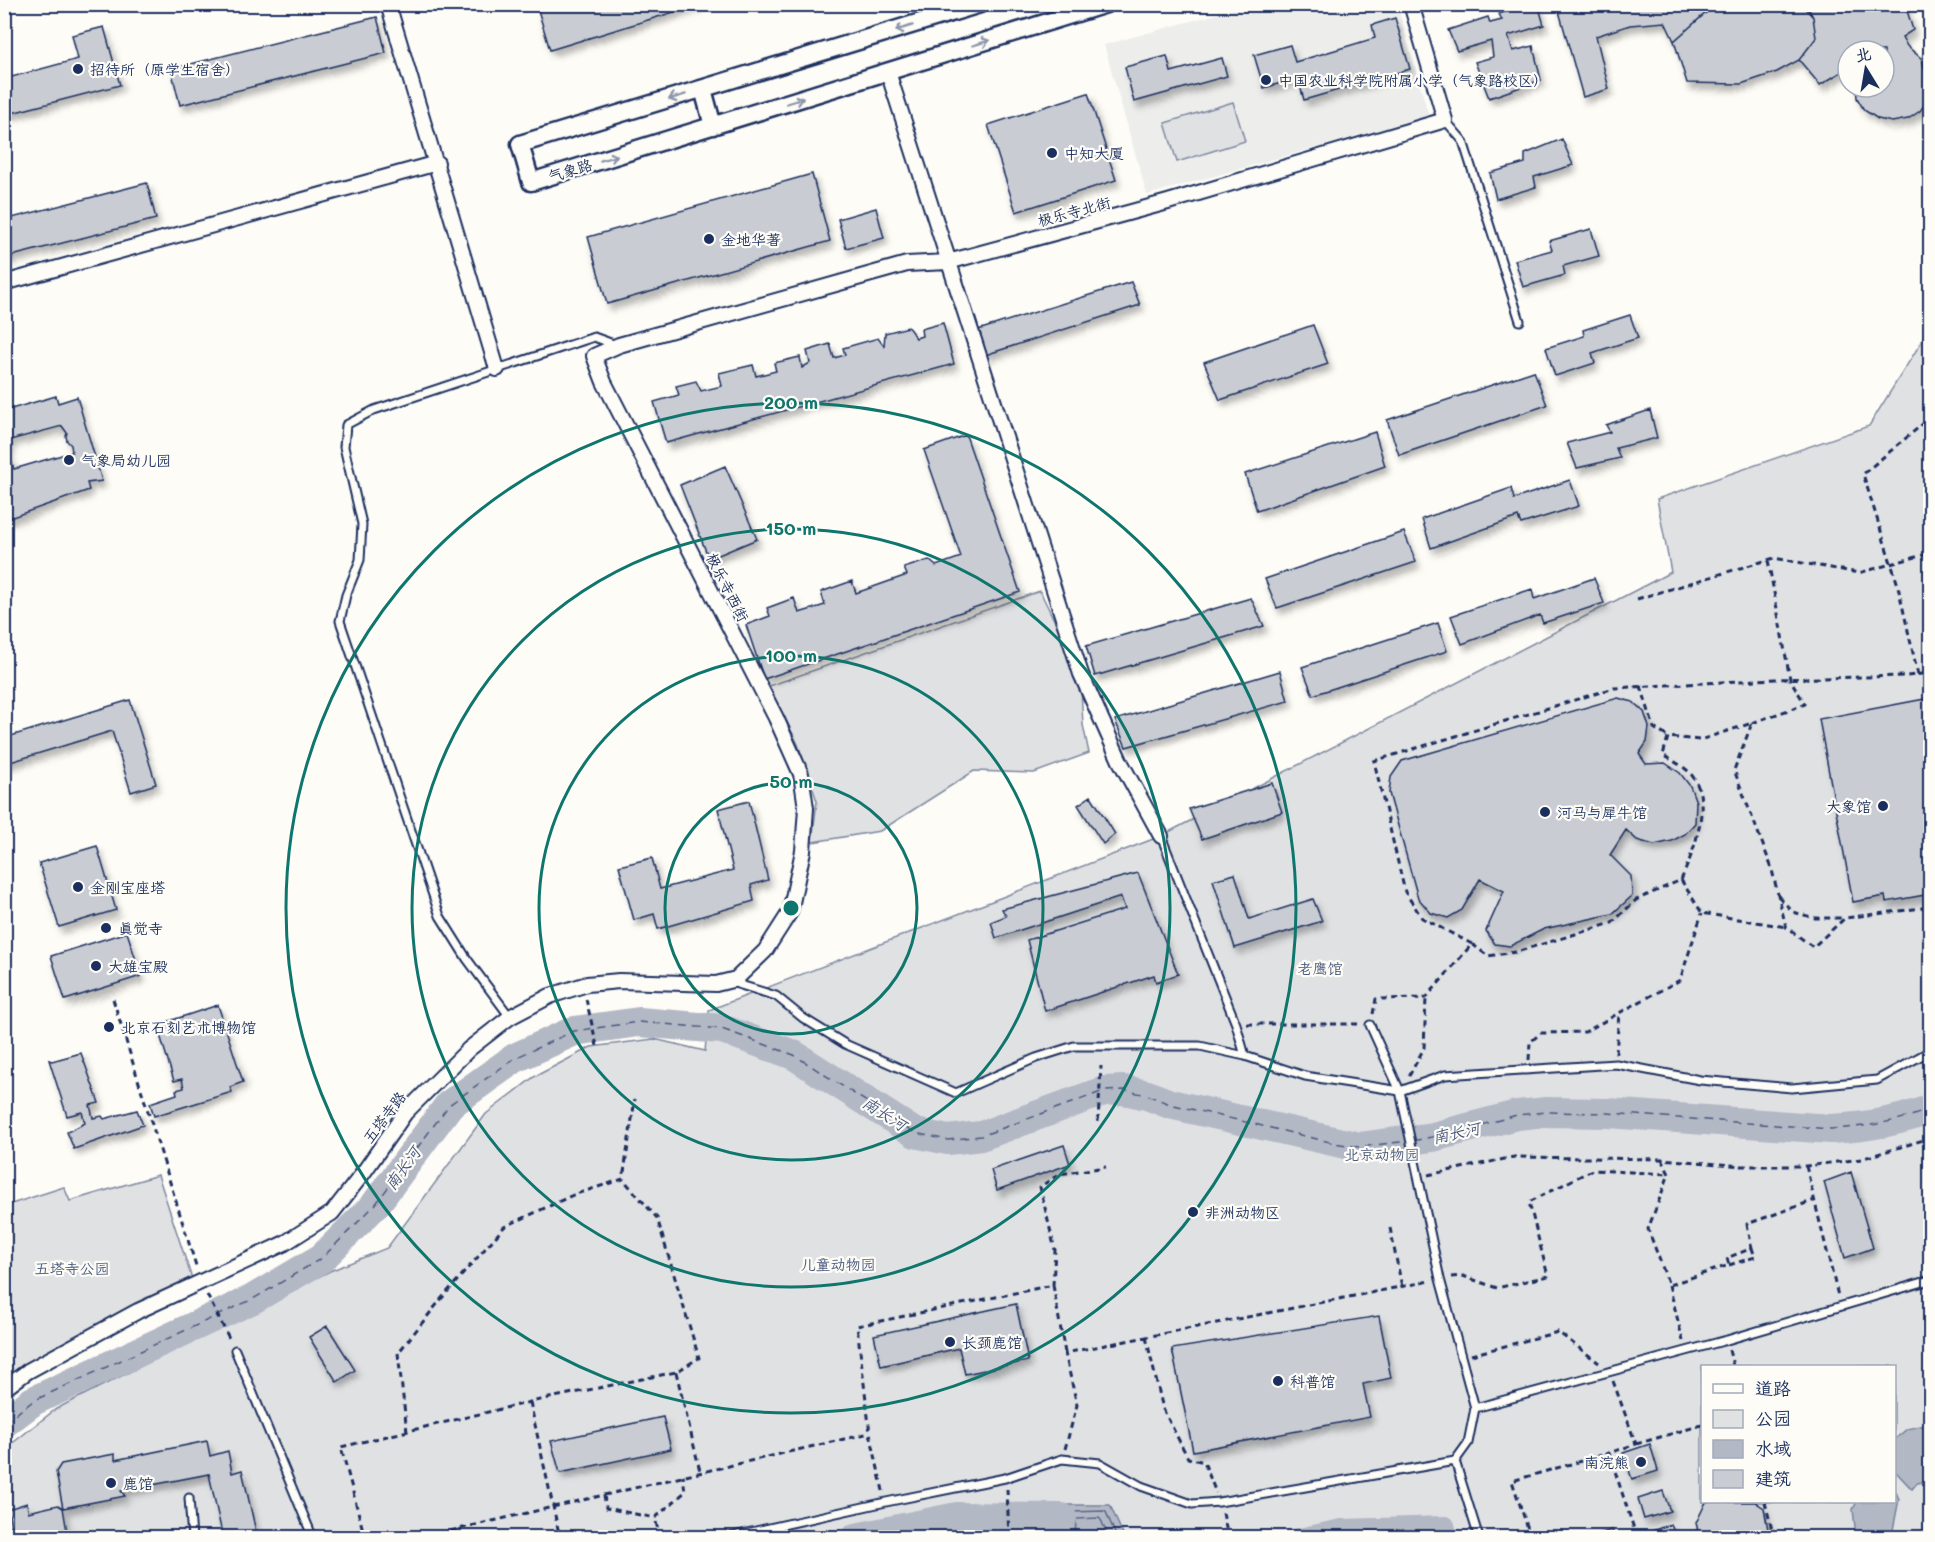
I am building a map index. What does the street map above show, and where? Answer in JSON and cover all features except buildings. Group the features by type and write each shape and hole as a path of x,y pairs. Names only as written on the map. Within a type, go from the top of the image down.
{"street":[{"path":"388,4 497,369"},
{"name":"气象路","path":"980,4 520,144 531,182 1106,4"},
{"path":"1411,4 1445,120"},
{"path":"888,72 1081,674 1120,761 1161,836"},
{"path":"703,89 713,126"},
{"name":"极乐寺北街","path":"594,356 619,345 906,264 948,262 1168,202 1445,120"},
{"path":"4,283 437,163"},
{"name":"极乐寺西街","path":"594,356 604,382 776,718 801,774 806,808 803,851 790,912 765,951 736,979 729,981"},
{"name":"五塔寺路","path":"4,1389 28,1371 138,1311 204,1288 285,1243 332,1213 405,1113 469,1049 510,1017 550,996 584,985 619,981 716,984 729,981"}],"lane":[{"path":"1445,120 1463,141 1520,321"},
{"path":"510,1017 467,959 440,916 340,621 346,595 360,560 362,524 344,447 346,425 374,410 594,337 619,345"},
{"path":"1161,836 1236,1024 1245,1056"},
{"path":"729,981 776,996 803,1018 845,1044 956,1093 1036,1058 1074,1046 1200,1046 1245,1056 1305,1076 1401,1091 1445,1075 1616,1064 1700,1080 1792,1088 1877,1080 1930,1051"},
{"path":"724,1538 1005,1478 1062,1459 1100,1462 1142,1486 1192,1504 1219,1502 1455,1461 1467,1443 1475,1408 1440,1279 1401,1091 1370,1025"},
{"path":"1475,1408 1686,1351 1930,1280"},
{"path":"235,1350 313,1538"},
{"path":"1455,1461 1479,1538"},
{"path":"189,1498 192,1538"}],"path":[{"path":"1918,675 1891,563 1863,474 1930,418"},
{"path":"1637,599 1774,558 1859,573 1930,553"},
{"path":"1641,686 1654,728 1668,737 1700,740 1805,705 1790,679 1768,560"},
{"path":"1668,737 1663,755 1690,772 1701,791 1702,810 1691,858 1681,880 1636,900 1612,923 1516,952 1488,956 1472,944 1422,918 1405,892 1374,761 1614,688 1930,674"},
{"path":"1752,723 1734,770 1770,866 1786,927"},
{"path":"1681,880 1702,913 1786,927 1813,947 1845,918"},
{"path":"1779,897 1793,912 1815,918 1845,918 1930,907"},
{"path":"1528,1070 1530,1042 1541,1033 1585,1032 1680,980 1702,913"},
{"path":"1401,1091 1424,1048 1426,998 1472,944"},
{"path":"584,985 597,1046"},
{"path":"1236,1024 1370,1025 1376,999 1426,998"},
{"path":"113,999 204,1288 235,1350"},
{"path":"1616,1064 1619,1013"},
{"path":"1098,1122 1101,1066"},
{"path":"365,1538 341,1447 530,1402 676,1372 699,1358 657,1218 623,1179 635,1099"},
{"path":"1418,1178 1514,1157 1662,1159 1742,1166 1806,1166 1861,1160 1930,1138"},
{"path":"1662,1159 1669,1174 1648,1229 1668,1285 1686,1351"},
{"path":"1806,1166 1840,1306"},
{"path":"1062,1459 1077,1406 1053,1285 1055,1250 1040,1187 1059,1174 1106,1167"},
{"path":"1065,1353 1440,1279 1463,1276 1497,1288 1548,1276 1529,1202 1592,1170 1669,1174"},
{"path":"407,1432 398,1353 442,1298 504,1227 573,1195 623,1179"},
{"path":"1668,1285 1755,1257 1748,1224 1815,1200"},
{"path":"1390,1228 1402,1287"},
{"path":"1729,1265 1727,1258 1752,1248"},
{"path":"886,1502 870,1433 857,1326 1053,1285"},
{"path":"1461,1358 1558,1332 1610,1371 1636,1444"},
{"path":"1146,1337 1163,1409 1188,1458 1204,1462 1219,1502"},
{"path":"676,1372 700,1471"},
{"path":"530,1402 561,1538"},
{"path":"1531,1538 1512,1481 1701,1425"},
{"path":"420,1538 870,1433"},
{"path":"1609,1453 1637,1538"},
{"path":"656,1518 685,1491 683,1476"},
{"path":"604,1494 606,1508 656,1518"},
{"path":"1009,1501 1009,1538"},
{"path":"1765,1503 1773,1534 1770,1538"},
{"path":"1222,1511 1228,1538"},
{"path":"656,1518 660,1538"}],"shaded area":[{"name":"中国农业科学院附属小学（气象路校区）","path":"1249,5 1397,5 1429,116 1147,195 1104,45"}],"green space":[{"path":"1233,102 1245,141 1177,162 1165,123"},
{"name":"北京动物园","path":"1930,328 1930,1537 5,1538 5,1449 56,1409 330,1271 387,1248 486,1114 534,1077 591,1047 654,1039 705,1051 709,1010 1161,836 1671,572 1657,499 1869,426"},
{"path":"1040,591 1056,624 1081,690 1083,725 1089,753 1034,773 974,771 880,831 812,842 817,801 798,744 769,686"},
{"name":"五塔寺公园","path":"158,1175 193,1282 5,1382 5,1206 64,1187 70,1201"}],"water":[{"path":"1930,1424 1930,1481 1917,1483 1912,1489 1896,1472 1896,1438 1907,1429"},
{"path":"1896,1492 1899,1499 1892,1535 1894,1537 1856,1537 1853,1509 1856,1503 1896,1503"},
{"path":"1066,1505 1110,1505 1124,1537 1062,1537 1062,1518"}],"waterway":[{"name":"南长河","path":"4,1423 33,1401 253,1299 322,1258 375,1205 449,1105 515,1058 574,1031 639,1022 722,1029 794,1055 915,1133 948,1140 981,1136 1104,1091 1124,1090 1147,1095 1170,1104 1359,1147 1433,1137 1517,1115 1546,1112 1608,1113 1831,1129 1882,1123 1930,1109"},
{"path":"856,1538 957,1517 1062,1518"},
{"path":"1294,1538 1341,1528 1446,1525 1449,1538"}],"ferry route":[{"path":"4,1423 33,1401 253,1299 322,1258 375,1205 449,1105 515,1058 574,1031 639,1022 722,1029 794,1055 915,1133 948,1140 981,1136 1104,1091 1124,1090 1147,1095 1170,1104 1334,1143 1359,1147 1408,1141"},
{"path":"1413,1141 1517,1115 1546,1112 1608,1113 1831,1129 1882,1123 1930,1109"}],"place":[{"name":"招待所（原学生宿舍）","path":"78,69"},
{"name":"中国农业科学院附属小学（气象路校区）","path":"1266,80"},
{"name":"中知大厦","path":"1052,153"},
{"name":"金地华著","path":"709,239"},
{"name":"气象局幼儿园","path":"69,460"},
{"name":"大象馆","path":"1883,806"},
{"name":"河马与犀牛馆","path":"1545,812"},
{"name":"金刚宝座塔","path":"78,887"},
{"name":"真觉寺","path":"106,928"},
{"name":"大雄宝殿","path":"96,966"},
{"name":"北京石刻艺术博物馆","path":"109,1027"},
{"name":"非洲动物区","path":"1193,1212"},
{"name":"长颈鹿馆","path":"950,1342"},
{"name":"科普馆","path":"1278,1381"},
{"name":"南浣熊","path":"1641,1462"},
{"name":"鹿馆","path":"111,1483"}],"park label":[{"name":"老鹰馆","path":"1320,968"},
{"name":"儿童动物园","path":"838,1264"}]}
